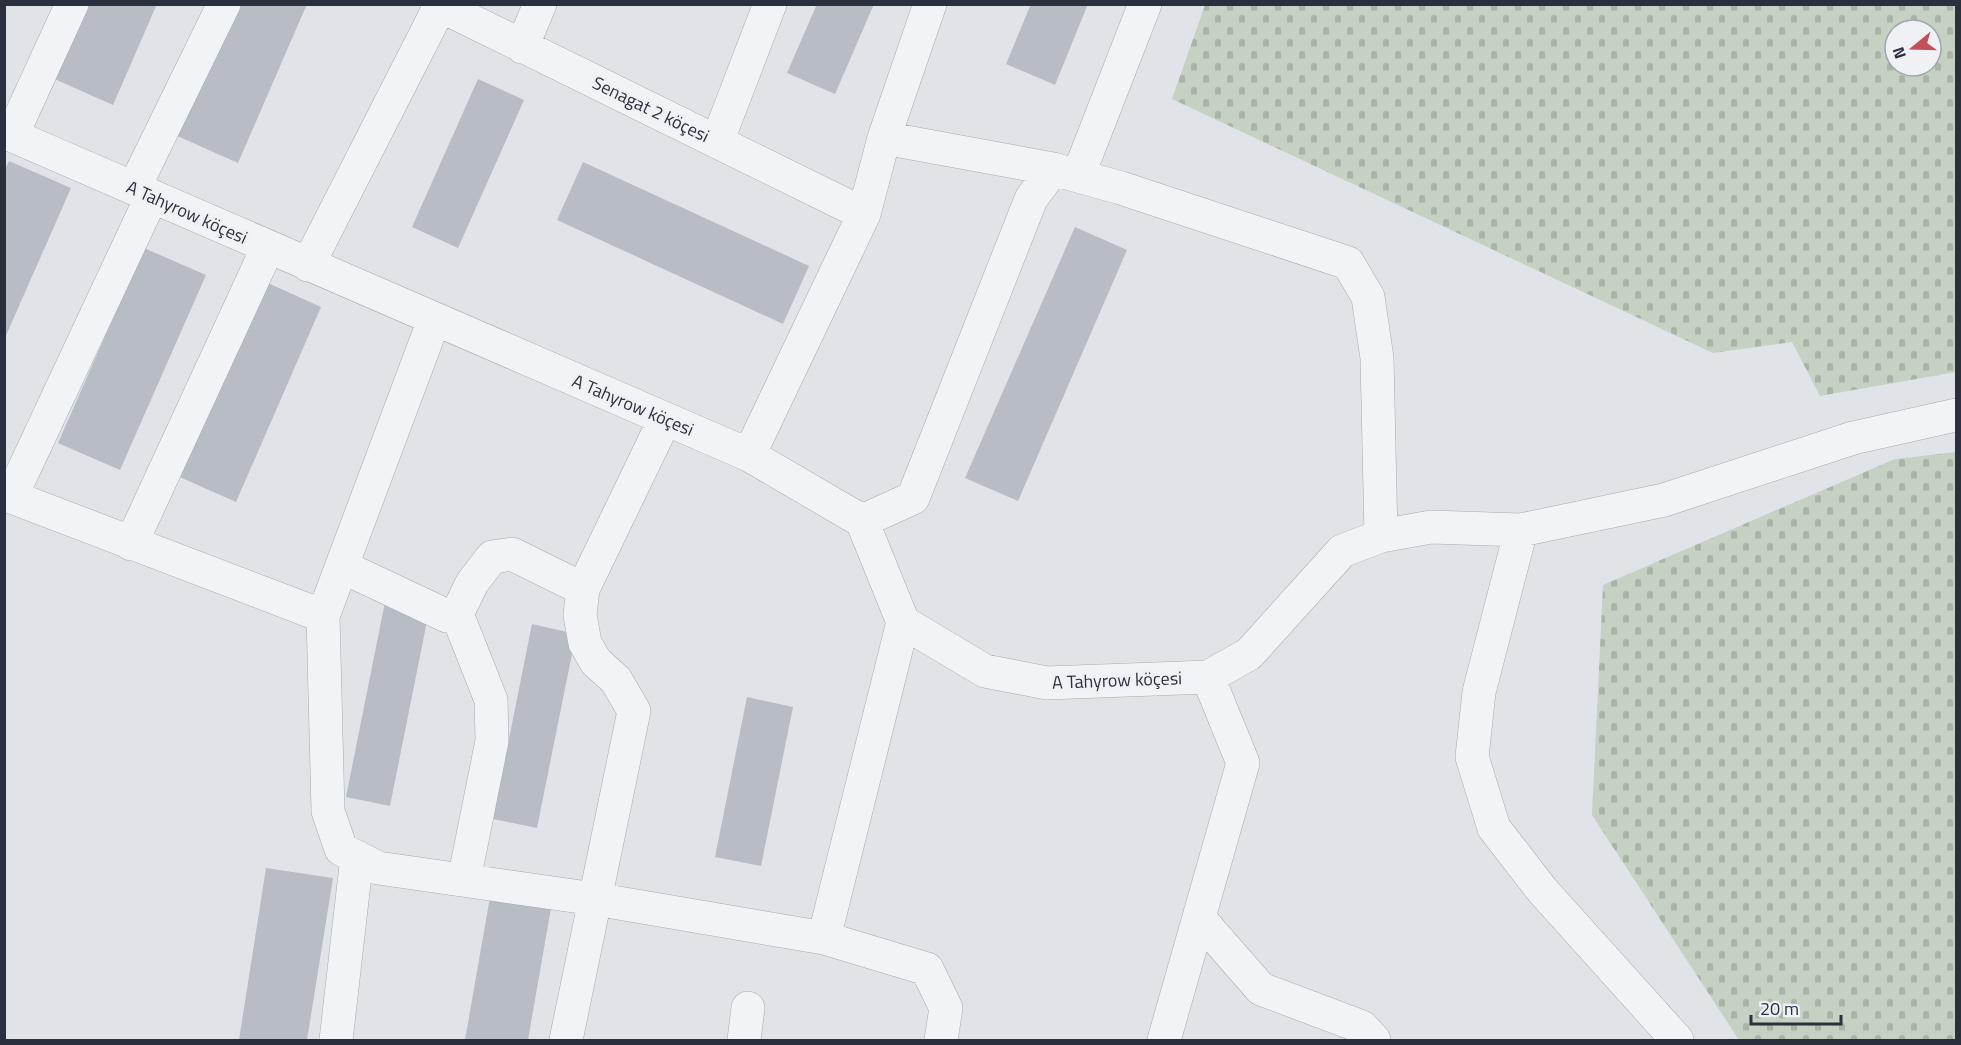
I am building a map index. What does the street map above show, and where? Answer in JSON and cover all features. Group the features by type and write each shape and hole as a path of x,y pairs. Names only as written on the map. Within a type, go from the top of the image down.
{"street":[{"path":"8,133 72,4"},
{"path":"224,4 8,495 323,616"},
{"path":"522,46 540,4"},
{"path":"717,142 770,4"},
{"path":"749,455 864,214 884,138 930,4"},
{"path":"824,938 903,622 862,521 913,498 1031,199 1066,173 1145,4"},
{"path":"308,265 439,5"},
{"name":"Senagat 2 köçesi","path":"439,5 864,214"},
{"name":"A Tahyrow köçesi","path":"8,133 749,455 862,521"},
{"path":"884,138 1066,173 1121,188 1348,264 1368,297 1377,358 1381,536"},
{"path":"131,544 268,247"},
{"path":"434,320 323,616 328,811 341,849 378,868 595,899 824,938 927,969 946,1008 940,1041"},
{"path":"1164,1041 1243,763 1208,677 1249,654 1342,551 1381,536 1431,527 1521,530 1664,500 1853,438 1956,415"},
{"path":"566,1041 634,711 616,680 596,662 585,643 580,615 583,589 665,419"},
{"path":"1521,530 1479,692 1472,757 1494,828 1542,890 1677,1041"},
{"path":"464,880 492,741 491,700 457,614 472,583 492,557 512,554 583,589"},
{"path":"343,567 447,616 457,614"},
{"name":"A Tahyrow köçesi","path":"903,622 985,671 1047,683 1208,677"},
{"path":"336,1041 357,857"},
{"path":"1199,918 1261,989 1362,1027 1374,1041"},
{"path":"744,1041 748,1008"}],"green space":[{"path":"1205,5 1956,5 1956,372 1820,396 1792,342 1713,353 1172,99"},
{"path":"1956,452 1956,1040 1739,1040 1592,815 1603,585 1895,459"}],"building":[{"path":"82,4 157,4 113,105 50,77"},
{"path":"233,4 307,4 238,163 175,135"},
{"path":"817,4 874,4 835,94 787,73"},
{"path":"1031,4 1088,4 1055,85 1006,64"},
{"path":"478,79 524,100 458,248 412,227"},
{"path":"9,161 71,188 4,340 4,171"},
{"path":"583,162 809,266 783,324 557,220"},
{"path":"1075,227 1127,250 1018,501 965,478"},
{"path":"144,248 206,275 120,470 58,443"},
{"path":"259,279 321,307 236,502 173,474"},
{"path":"385,602 429,611 390,806 346,797"},
{"path":"532,624 576,634 537,828 493,819"},
{"path":"747,697 793,707 761,866 715,857"},
{"path":"266,868 333,878 307,1040 239,1040"},
{"path":"490,897 551,908 528,1040 465,1040"}]}
